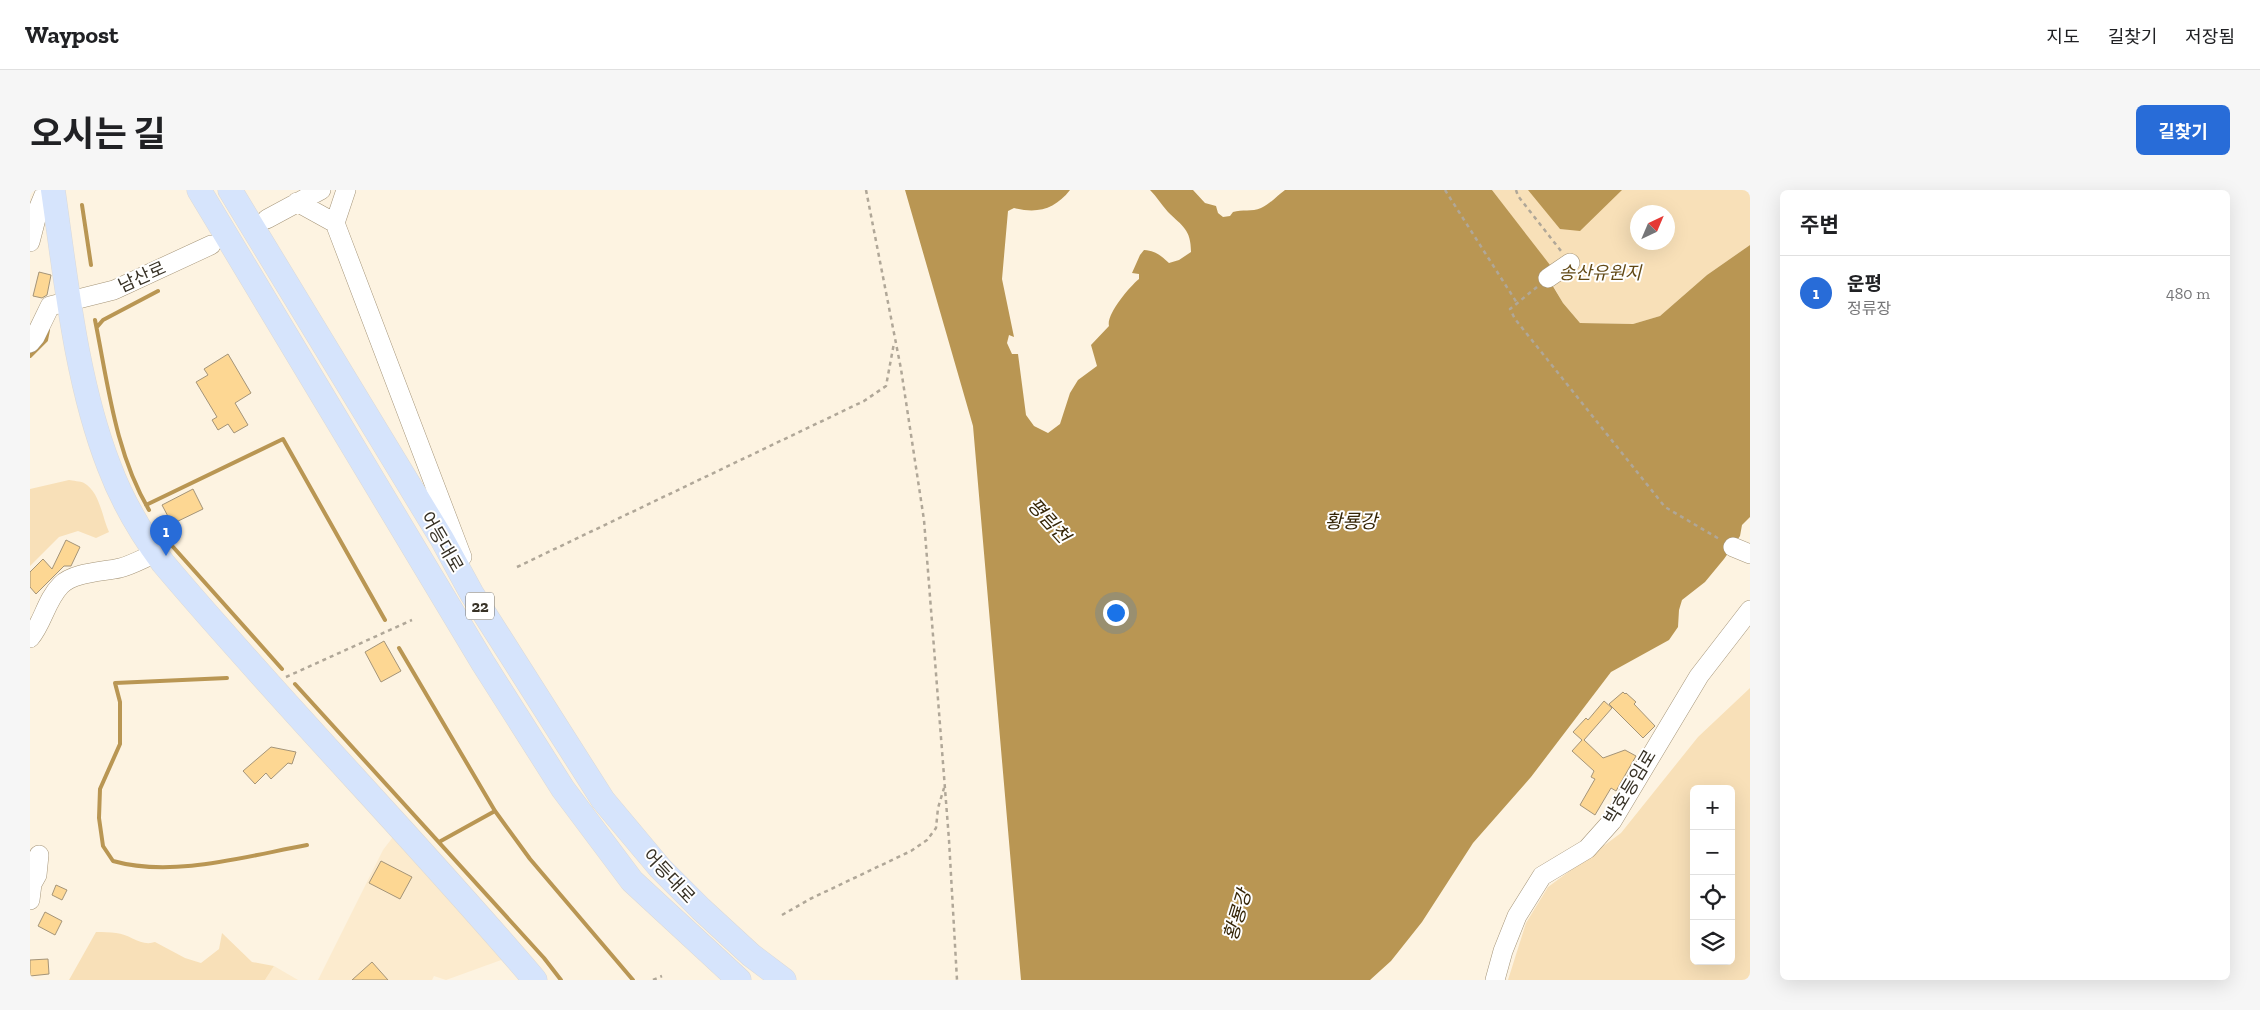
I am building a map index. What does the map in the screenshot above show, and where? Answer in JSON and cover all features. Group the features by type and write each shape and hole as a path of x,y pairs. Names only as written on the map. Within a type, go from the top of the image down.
{"main road":[{"path":"53,190 70,300 94,419 109,467 128,508 156,553 271,688 451,884 535,980"},
{"name":"어등대로","path":"199,190 483,664 563,788 632,881 740,980"},
{"name":"어등대로","path":"230,190 437,530 481,608 603,800 660,868 701,909 751,956 784,980"}],"street":[{"path":"30,242 38,207 46,190"},
{"path":"268,219 320,190"},
{"path":"346,190 335,223 481,608"},
{"path":"297,202 335,223"},
{"name":"남산로","path":"30,343 35,337 50,306 114,290 211,246"},
{"path":"1548,278 1570,263"},
{"path":"30,638 37,630 51,599 62,584 85,574 122,568 156,553"},
{"name":"박호등임로","path":"1495,980 1503,951 1517,916 1542,876 1586,849 1612,821 1699,676 1750,610"},
{"path":"30,900 32,884 37,875 41,855"}],"path":[{"path":"866,190 901,369 924,520 945,787 957,980"},
{"path":"1445,190 1517,303"},
{"path":"1516,190 1518,196 1570,263"},
{"path":"1548,278 1510,309 1515,319 1665,507 1741,551"},
{"path":"517,567 864,401 886,386 894,339"},
{"path":"271,688 281,679 412,620"},
{"path":"782,915 810,899 911,851 927,840 936,828 938,808 945,787"},
{"path":"653,980 662,976"}],"shaded area":[{"path":"393,837 504,959 446,980 434,976 432,980 318,980 383,850"},
{"path":"274,966 298,980 265,980"}],"green space":[{"name":"송산유원지","path":"1492,190 1750,190 1750,245 1707,275 1660,316 1633,324 1580,323 1563,303 1519,226"},
{"path":"69,480 84,483 94,492 109,532 96,538 78,531 59,537 30,566 30,489"},
{"path":"1750,688 1750,980 1508,980 1526,923 1548,887 1621,833 1698,737"},
{"path":"96,932 121,934 145,943 155,942 185,958 201,963 219,949 222,933 252,962 274,966 265,980 69,980"}],"water":[{"name":"황룡강","path":"905,190 1070,190 1052,206 1038,210 1014,208 1008,211 1002,279 1014,337 1009,335 1007,343 1012,354 1018,354 1026,415 1034,426 1048,433 1060,424 1070,393 1078,380 1097,366 1091,345 1109,326 1111,315 1115,308 1124,294 1139,279 1139,274 1132,273 1140,255 1144,250 1152,251 1169,263 1179,260 1191,252 1191,244 1185,229 1150,190 1193,190 1205,203 1216,206 1218,213 1223,217 1230,216 1236,211 1261,208 1285,190 1492,190 1550,265 1548,278 1563,303 1580,323 1633,324 1660,316 1707,275 1750,245 1750,517 1742,525 1740,536 1724,559 1705,582 1682,600 1679,610 1678,627 1669,640 1611,672 1531,777 1473,843 1422,922 1391,961 1370,980 1021,980 973,426"},
{"path":"1528,190 1622,190 1580,231 1560,229"}],"building":[{"path":"39,272 51,275 47,295 42,298 33,296"},
{"path":"228,354 251,393 235,403 248,425 234,433 228,424 218,430 212,420 217,417 196,382 208,375 204,369"},
{"path":"193,489 203,509 172,524 162,505"},
{"path":"66,540 80,547 71,566 64,566 36,594 30,587 30,572 43,559 52,569"},
{"path":"384,641 401,671 381,682 365,652"},
{"path":"1623,692 1636,702 1634,704 1655,726 1643,738 1609,704"},
{"path":"1604,701 1612,708 1584,740 1603,758 1625,750 1636,756 1616,791 1611,788 1595,815 1580,805 1595,779 1591,777 1594,771 1572,751 1582,740 1573,732 1586,718 1588,720"},
{"path":"271,747 296,752 292,764 288,763 271,779 266,773 255,784 243,771"},
{"path":"381,861 412,877 400,899 369,883"},
{"path":"56,885 67,890 62,900 52,895"},
{"path":"45,912 62,921 55,935 38,926"},
{"path":"48,959 49,974 30,976 30,960"},
{"path":"372,962 388,980 352,980"}],"waterway":[{"path":"82,205 91,265"},
{"path":"97,327 103,320 158,291"},
{"path":"95,320 120,441 137,488 149,510"},
{"path":"30,356 46,340 48,330"},
{"path":"146,505 283,439 385,620"},
{"path":"166,539 282,669"},
{"path":"399,648 495,811 530,859 633,980"},
{"path":"227,678 115,683 120,702 120,744 100,789 99,818 103,846 113,861 136,866 160,867 210,864 307,845"},
{"path":"295,684 544,958 561,980"},
{"path":"439,842 495,811"}],"place":[{"name":"운평","path":"166,556"}],"water label":[{"name":"평림천","path":"1049,520"}]}
